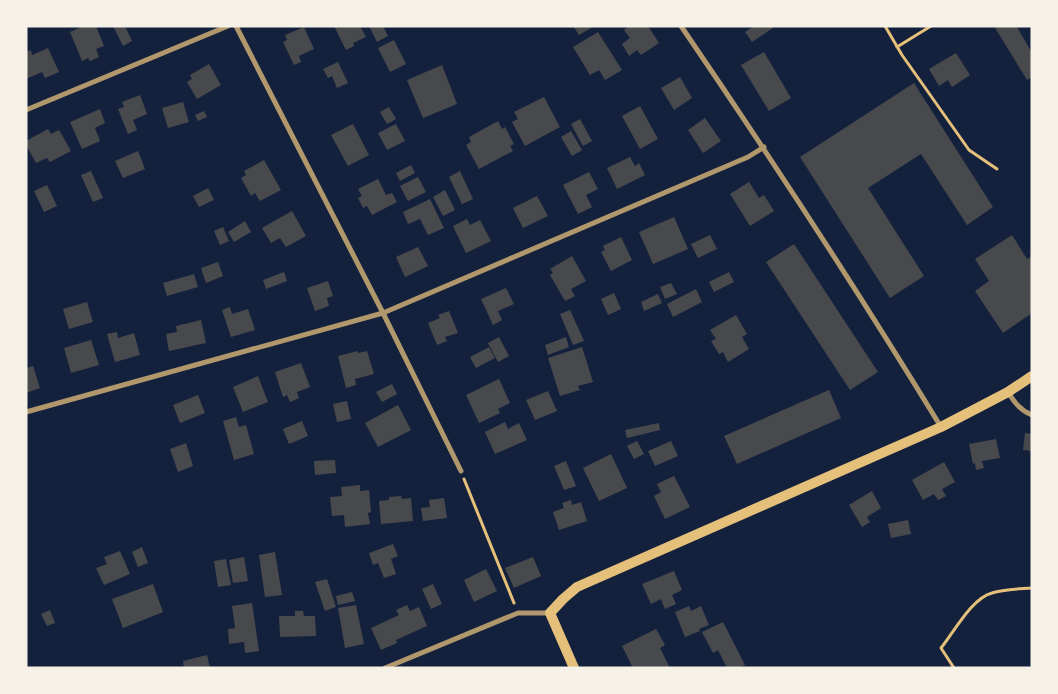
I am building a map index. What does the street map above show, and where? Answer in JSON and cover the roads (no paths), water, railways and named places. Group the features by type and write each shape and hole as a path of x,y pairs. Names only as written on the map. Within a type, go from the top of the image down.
{"main road":[{"path":"574,668 550,613 577,587 881,455 941,427 1008,392 1032,376"}],"street":[{"path":"26,110 228,26"},
{"path":"236,26 383,313 461,471"},
{"path":"681,26 764,147 888,340 941,427"},
{"path":"26,412 383,313 748,157 764,147"},
{"path":"1008,392 1015,404 1032,416"},
{"path":"385,668 518,613 550,613"}]}
